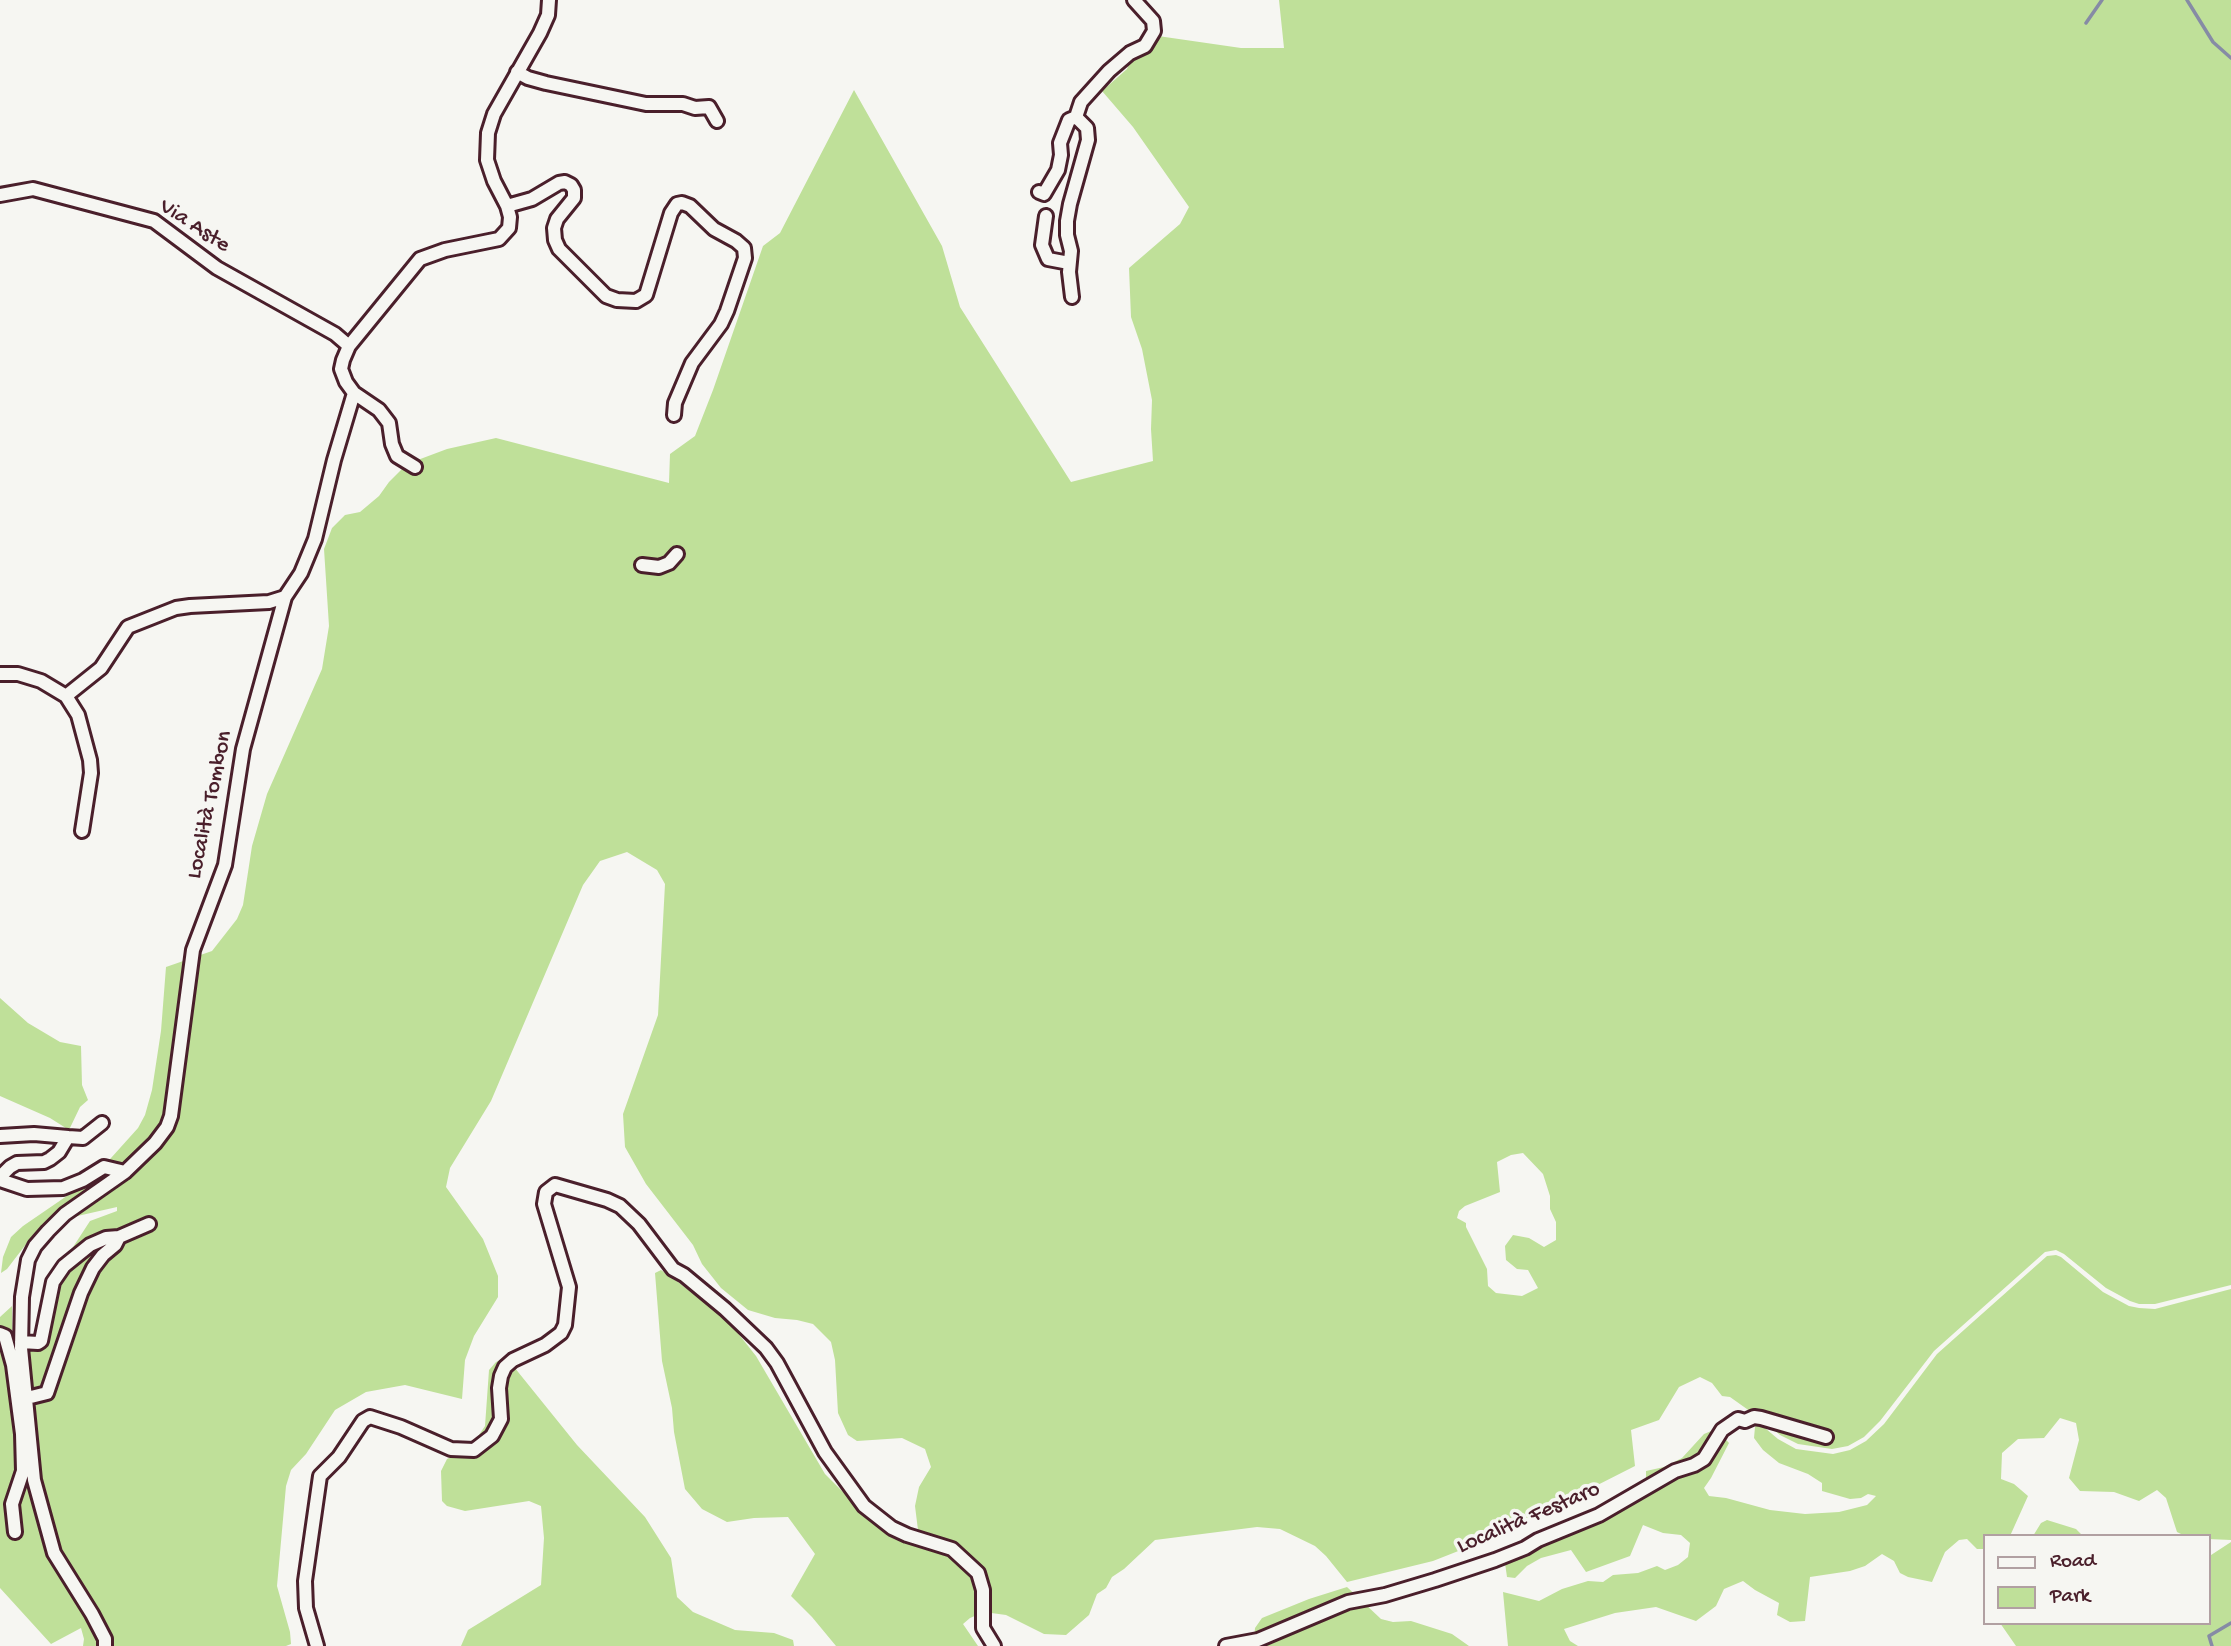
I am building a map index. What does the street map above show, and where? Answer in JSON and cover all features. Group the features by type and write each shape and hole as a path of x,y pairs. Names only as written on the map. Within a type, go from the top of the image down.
{"street":[{"path":"415,467 397,456 389,423 379,410 354,393 341,369 349,346 420,259 445,250 499,240 506,234 510,217 487,160 488,133 494,114 540,33 548,15 549,0"},
{"path":"1039,192 1044,194 1058,170 1060,143 1069,120 1076,117 1081,103 1104,75 1130,54 1145,46 1154,31 1153,21 1134,0"},
{"path":"517,72 527,79 646,104 709,107 717,121"},
{"path":"1072,297 1067,221 1088,140 1087,128 1076,117"},
{"path":"507,206 532,199 559,183 571,185 574,198 557,219 554,228 555,240 559,249 606,296 617,300 636,302 646,295 671,213 677,204 690,206 713,229 744,248 745,258 727,311 721,324 692,363 674,415"},
{"name":"Via Aste","path":"0,195 33,189 154,221 216,268 335,334 349,346"},
{"path":"1046,216 1042,245 1048,259 1069,263"},
{"path":"66,696 101,668 128,627 176,608 268,602 285,597 300,573 315,539 354,393"},
{"path":"642,565 659,567 669,563 677,554"},
{"name":"Località Tombon","path":"105,1646 105,1639 92,1614 54,1553 34,1480 21,1342 23,1278 27,1260 35,1246 65,1214 125,1172 155,1143 167,1127 171,1116 193,950 225,865 243,749 285,597"},
{"path":"0,674 18,674 41,681 66,696 74,706 81,723 91,773 82,831"},
{"path":"0,1136 34,1134 83,1138 102,1123"},
{"path":"68,1137 59,1152 50,1159 44,1162 17,1163 0,1179 27,1189 62,1188 83,1180 104,1167 125,1172"},
{"path":"317,1646 306,1608 305,1581 318,1483 325,1470 339,1457 363,1422 370,1417 451,1449 474,1450 492,1436 499,1426 502,1412 499,1388 505,1367 513,1360 545,1345 563,1330 569,1303 569,1286 544,1203 545,1195 551,1186 559,1185 620,1206 639,1224 673,1269 705,1292 766,1348 778,1363 825,1452 864,1506 900,1532 952,1549 978,1573 984,1590 984,1628 994,1646"},
{"path":"21,1342 41,1341 53,1282 64,1266 90,1245 106,1238 119,1237 149,1224"},
{"path":"27,1398 47,1393 81,1293 93,1268 119,1237"},
{"path":"0,1334 5,1336 13,1364 22,1434 23,1471 12,1504 15,1532"},
{"name":"Località Festaro","path":"1226,1646 1258,1640 1348,1602 1385,1595 1495,1560 1599,1515 1675,1471 1704,1459 1722,1430 1738,1419 1745,1421 1754,1417 1761,1418 1826,1437"}],"green space":[{"path":"1279,0 2231,0 2231,1285 2155,1304 2139,1304 2106,1288 2064,1254 2056,1250 2045,1252 1934,1351 1880,1421 1864,1437 1848,1446 1832,1449 1798,1444 1780,1435 1730,1397 1722,1396 1712,1383 1700,1377 1679,1387 1659,1420 1631,1430 1635,1466 1499,1535 1433,1561 1347,1582 1315,1546 1280,1529 1257,1527 1155,1540 1112,1577 1106,1588 1097,1594 1089,1615 1066,1635 1044,1634 1006,1615 984,1612 963,1624 978,1646 836,1646 791,1596 815,1554 788,1517 727,1522 702,1509 685,1489 662,1361 655,1273 661,1270 678,1282 737,1332 756,1356 825,1474 874,1518 924,1536 918,1530 915,1506 919,1487 931,1467 925,1449 902,1438 857,1441 848,1435 838,1413 835,1360 831,1342 813,1324 775,1318 748,1310 721,1288 702,1264 693,1245 646,1184 625,1147 623,1114 658,1015 665,884 657,870 627,852 600,861 583,885 491,1101 450,1168 446,1187 483,1239 498,1276 498,1297 474,1336 465,1360 462,1399 405,1385 366,1392 335,1410 306,1454 291,1470 286,1486 277,1586 291,1644 83,1646 81,1628 51,1644 0,1588 0,1317 12,1306 13,1376 19,1383 39,1316 64,1261 90,1221 117,1211 117,1207 73,1217 40,1232 30,1239 1,1273 3,1257 11,1237 93,1178 138,1128 152,1090 161,1031 166,967 212,951 237,919 243,905 252,846 267,794 322,669 329,626 324,549 332,528 345,515 360,512 379,496 407,464 447,449 496,438 669,483 670,454 695,436 763,246 780,233 854,90 942,246 960,307 1071,482 1153,461 1152,400 1142,349 1131,317 1129,268 1180,224 1189,207 1133,127 1102,91 1127,69 1134,51 1158,36 1241,48 1284,48","holes":["1523,1153 1543,1174 1550,1196 1550,1209 1556,1222 1556,1240 1544,1247 1529,1238 1513,1235 1505,1246 1506,1260 1517,1269 1528,1270 1538,1288 1522,1296 1496,1293 1488,1286 1487,1269 1466,1223 1457,1218 1459,1211 1500,1192 1497,1162 1511,1155"]},
{"path":"0,998 28,1023 60,1042 81,1046 82,1085 88,1100 80,1107 69,1130 50,1118 0,1096"},
{"path":"2047,1256 2061,1257 2103,1292 2129,1306 2139,1308 2155,1309 2231,1289 2231,1540 2210,1539 2210,1534 2177,1532 2166,1498 2157,1490 2139,1501 2114,1492 2080,1491 2069,1478 2079,1440 2076,1423 2060,1418 2044,1438 2018,1439 2002,1453 2001,1479 2014,1484 2028,1496 2011,1534 1982,1534 1982,1549 1977,1549 1967,1539 1959,1540 1945,1552 1932,1582 1900,1573 1894,1561 1882,1554 1865,1566 1850,1571 1810,1577 1805,1621 1790,1622 1777,1615 1779,1603 1743,1581 1724,1589 1716,1606 1696,1621 1656,1607 1615,1613 1564,1629 1570,1641 1578,1646 1508,1646 1503,1592 1539,1601 1562,1589 1588,1581 1603,1582 1613,1575 1638,1573 1657,1566 1665,1570 1688,1557 1690,1543 1681,1535 1663,1533 1643,1525 1630,1556 1586,1572 1571,1550 1541,1558 1527,1566 1515,1578 1507,1577 1505,1563 1505,1554 1577,1525 1646,1484 1646,1471 1664,1467 1682,1458 1704,1434 1716,1429 1729,1443 1704,1488 1709,1496 1770,1510 1805,1514 1839,1512 1867,1505 1876,1496 1868,1494 1850,1499 1822,1491 1822,1483 1808,1474 1779,1463 1763,1450 1754,1438 1755,1427 1759,1423 1778,1439 1796,1449 1833,1454 1850,1450 1866,1441 1884,1424 1937,1354"},
{"path":"506,1357 577,1445 645,1517 671,1558 677,1597 693,1612 735,1630 774,1633 793,1640 794,1646 461,1646 468,1630 541,1585 544,1538 541,1506 529,1501 465,1511 447,1506 442,1501 441,1471 447,1459 477,1438 485,1426 489,1370 496,1362"},
{"path":"2047,1520 2076,1529 2081,1534 2034,1534 2041,1523"},
{"path":"2231,1542 2231,1646 2016,1646 2001,1625 2210,1625 2210,1556"},
{"path":"1347,1587 1381,1619 1393,1622 1411,1621 1452,1634 1469,1646 1256,1646 1255,1628 1262,1618"}],"waterway":[{"path":"2086,23 2102,0"},
{"path":"2187,0 2213,42 2231,58"},
{"path":"2212,1646 2209,1636 2231,1623"}]}
